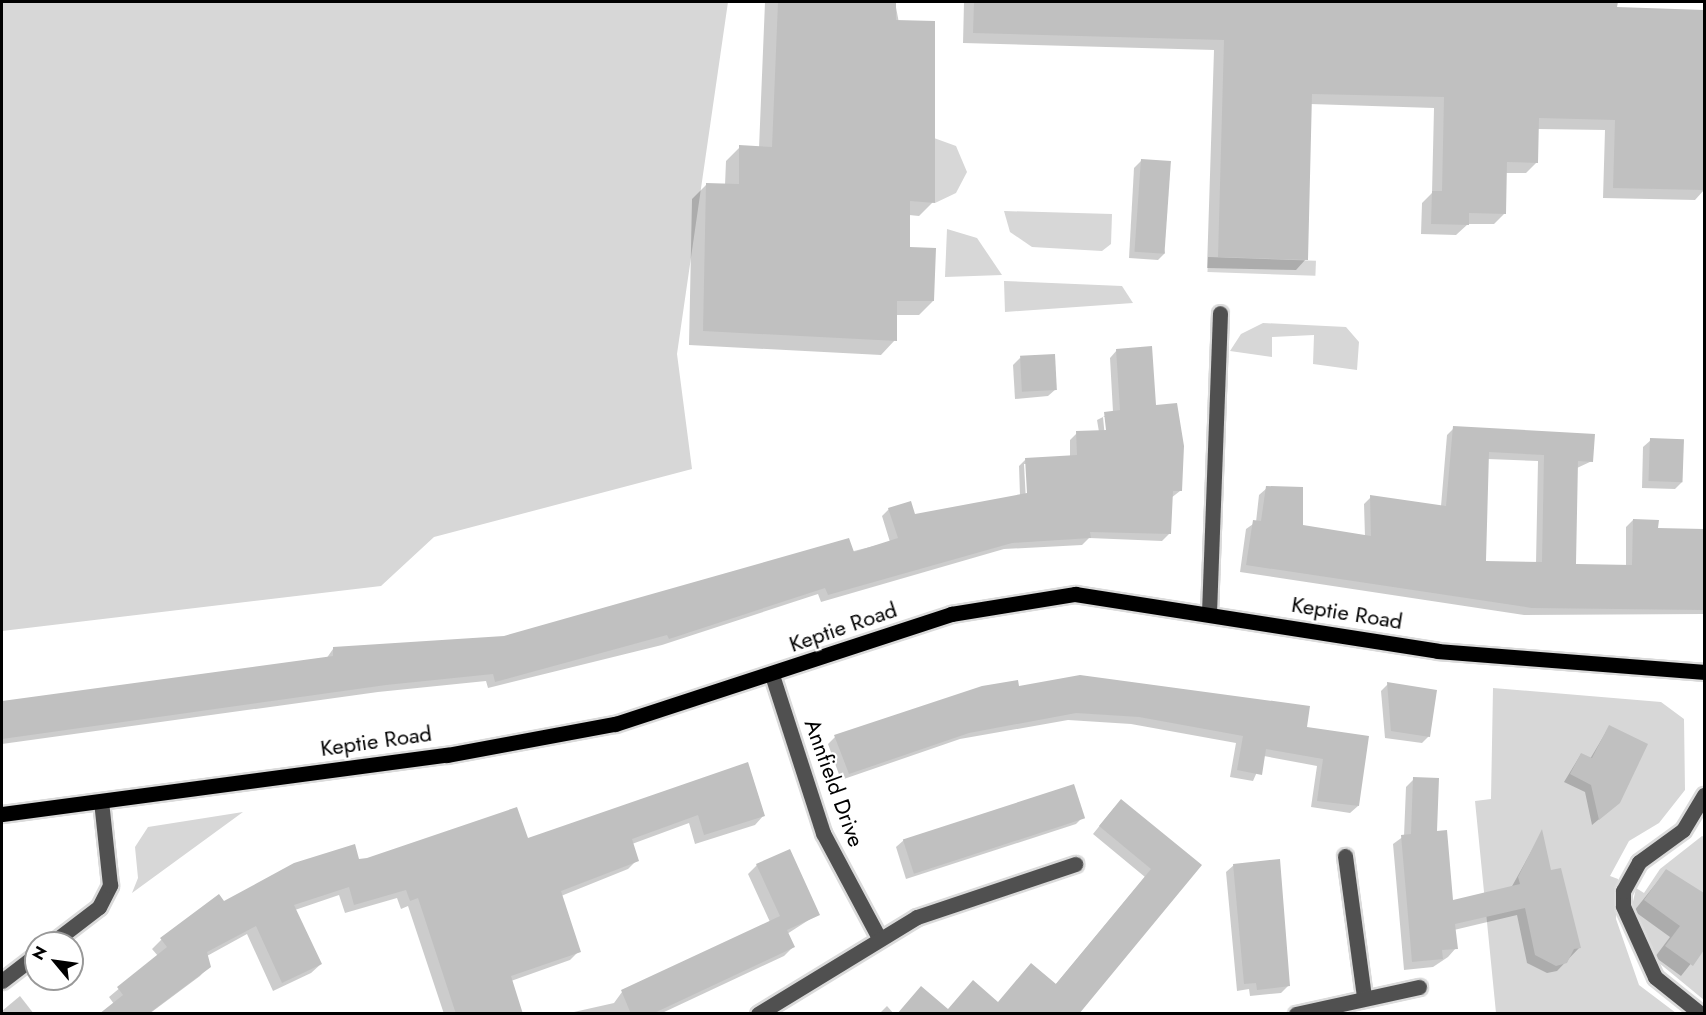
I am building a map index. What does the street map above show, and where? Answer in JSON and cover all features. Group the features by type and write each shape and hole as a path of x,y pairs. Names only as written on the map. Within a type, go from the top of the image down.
{"main road":[{"name":"Keptie Road","path":"2,814 447,755 615,724 772,675 951,614 1074,594 1209,613 1448,652 1704,672"}],"street":[{"path":"1209,613 1220,313"},
{"name":"Annfield Drive","path":"772,675 823,833 878,936"},
{"path":"1701,1014 1655,977 1623,906 1623,891 1639,862 1683,830 1704,795"},
{"path":"68,931 99,907 110,885 101,801"},
{"path":"1345,856 1364,997"},
{"path":"758,1014 878,936 951,904 1075,864"},
{"path":"2,981 24,964"},
{"path":"1296,1014 1364,997 1419,987"}],"shaded area":[{"path":"2,2 728,2 677,354 692,469 434,537 381,586 2,631"},
{"path":"934,138 956,146 967,172 956,193 935,203"},
{"path":"1004,211 1112,214 1111,244 1102,251 1032,247 1010,232"},
{"path":"947,229 977,238 1002,275 945,277"},
{"path":"1208,257 1316,261 1315,276 1207,272"},
{"path":"1004,281 1122,286 1133,303 1005,312"},
{"path":"1263,323 1346,327 1359,342 1357,370 1313,364 1314,335 1272,337 1272,357 1230,351 1241,334"},
{"path":"1493,688 1661,702 1684,719 1685,790 1659,823 1629,841 1610,876 1618,879 1616,919 1639,985 1676,1013 1496,1013 1475,801 1491,799"},
{"path":"243,812 132,893 138,878 135,847 148,827"},
{"path":"1702,836 1704,837 1704,1000 1653,958 1631,911 1636,888 1644,893 1660,869"}],"building":[{"path":"778,2 896,2 896,20 935,21 935,203 910,201 910,247 936,248 934,301 897,301 897,341 703,331 706,183 739,184 739,145 772,147"},
{"path":"974,2 1618,2 1617,7 1704,10 1704,190 1613,188 1615,120 1539,118 1538,163 1507,162 1506,214 1469,213 1469,225 1431,224 1432,191 1442,191 1444,97 1312,94 1308,260 1218,257 1224,40 973,33"},
{"path":"1141,159 1171,161 1164,254 1135,252"},
{"path":"1152,346 1156,405 1177,403 1184,446 1182,491 1173,491 1171,534 1090,532 1091,538 1012,543 828,595 825,588 669,639 667,635 495,682 493,674 386,685 2,739 2,701 333,656 333,647 504,636 849,538 854,552 898,538 888,508 911,501 915,514 1027,493 1025,458 1077,455 1076,431 1106,430 1104,412 1120,410 1116,349"},
{"path":"1055,354 1057,390 1022,392 1020,356"},
{"path":"1453,426 1595,434 1593,462 1578,461 1576,564 1632,565 1633,519 1659,520 1658,528 1704,529 1704,610 1532,608 1246,565 1253,520 1261,521 1266,486 1303,487 1303,525 1371,536 1370,495 1446,506","holes":["1489,452 1544,455 1542,562 1486,561"]},
{"path":"1650,438 1684,439 1682,482 1648,481"},
{"path":"1080,675 1310,706 1307,727 1369,736 1359,806 1317,801 1323,759 1266,749 1262,775 1237,770 1243,736 1139,717 1076,713 969,733 849,774 834,735 982,686 1018,680 1019,686"},
{"path":"1387,682 1437,690 1430,737 1391,731"},
{"path":"1609,725 1648,744 1620,803 1599,820 1591,785 1570,774 1581,753 1592,758"},
{"path":"748,762 765,816 704,835 698,815 632,839 639,861 561,891 581,952 511,976 523,1014 456,1014 418,898 410,901 406,890 354,905 349,887 294,905 322,964 282,983 256,926 207,952 211,967 148,1014 99,1014 123,995 117,987 167,947 160,938 219,894 224,901 294,863 355,844 359,859 367,858 517,807 528,838"},
{"path":"1413,777 1439,778 1437,831 1447,830 1453,900 1520,884 1518,877 1542,829 1551,870 1561,868 1581,948 1574,949 1567,963 1556,966 1535,955 1525,908 1455,924 1458,949 1442,950 1443,959 1412,962 1401,835 1411,834"},
{"path":"1074,784 1085,818 914,874 903,840"},
{"path":"1121,799 1202,865 1079,1014 897,1014 921,986 948,1009 973,980 998,1002 1031,963 1056,984 1151,869 1099,826"},
{"path":"790,849 820,915 787,930 795,947 652,1014 631,1014 621,990 780,916 756,864"},
{"path":"1280,859 1290,986 1257,990 1256,983 1244,984 1233,864"},
{"path":"1666,869 1704,893 1704,950 1693,966 1665,946 1680,926 1644,900"}]}
